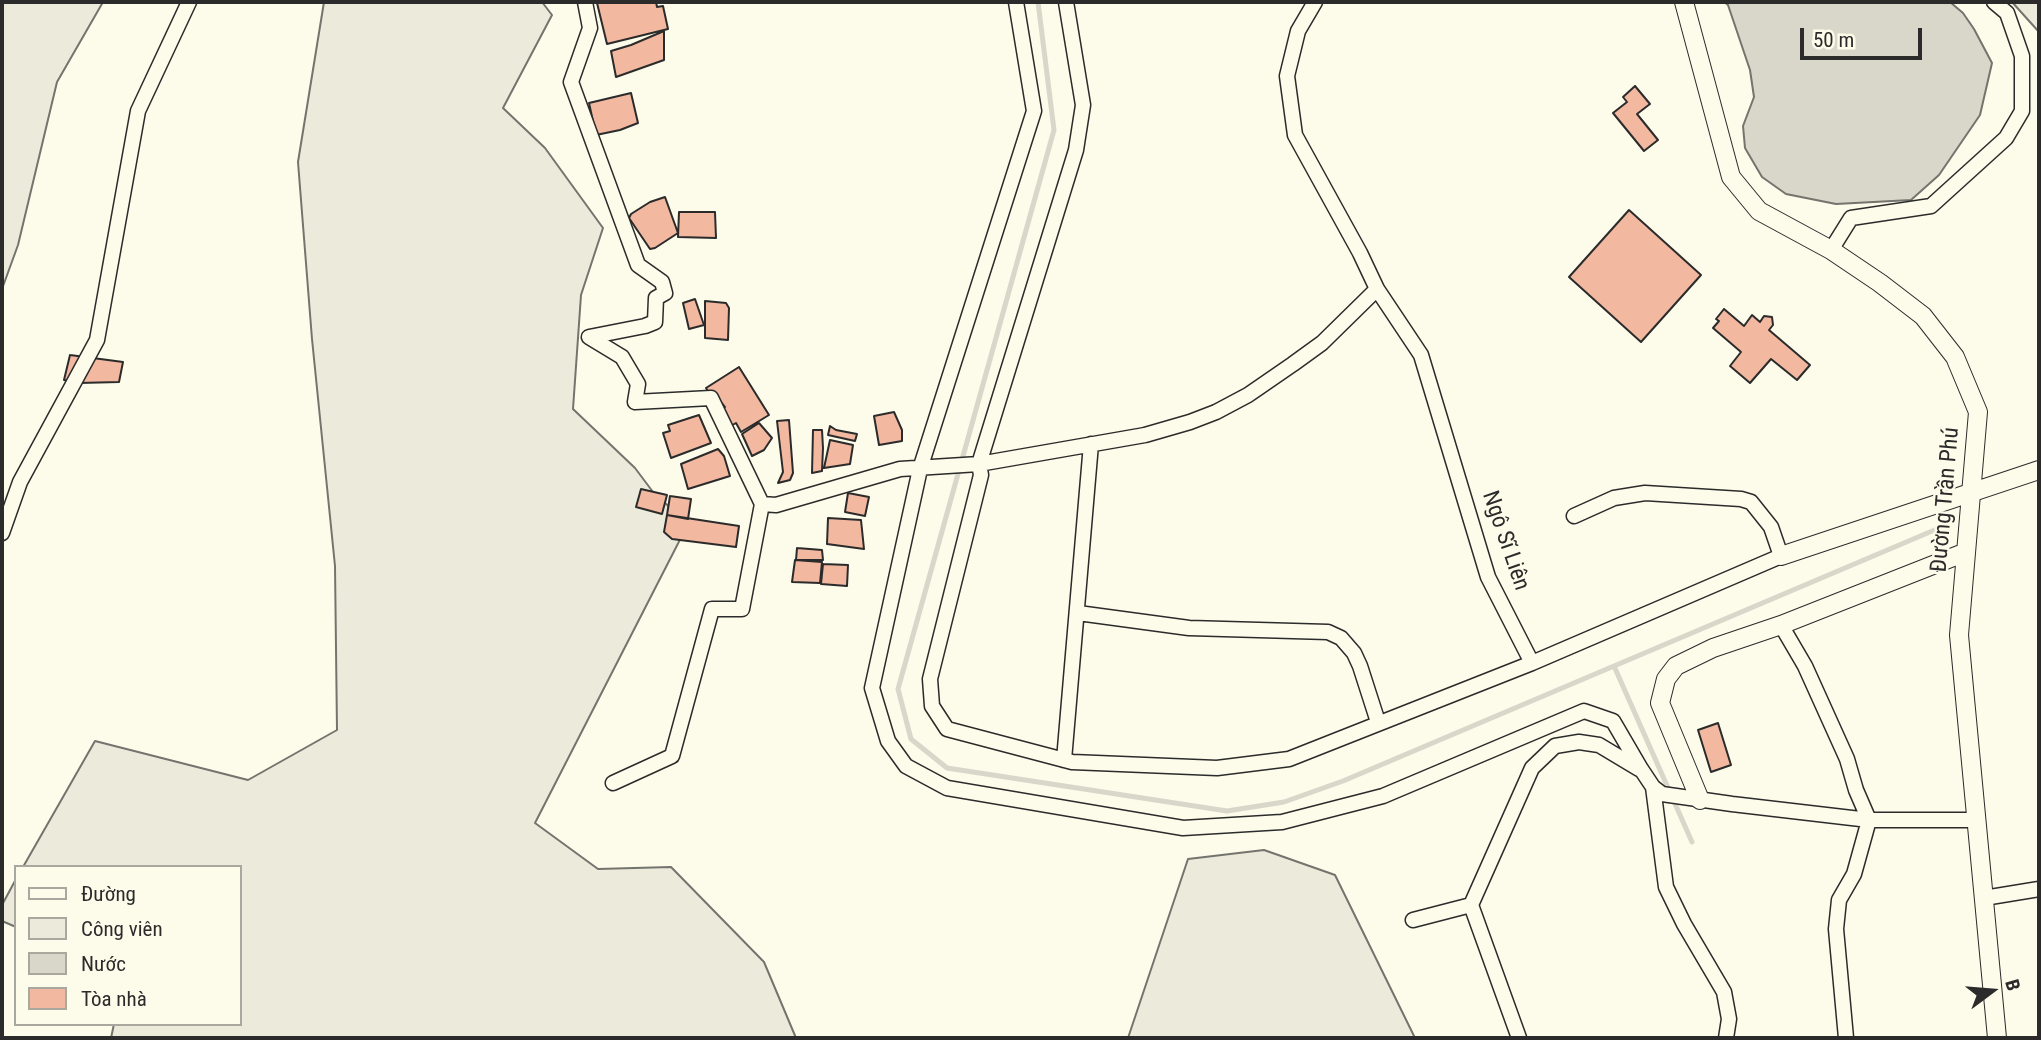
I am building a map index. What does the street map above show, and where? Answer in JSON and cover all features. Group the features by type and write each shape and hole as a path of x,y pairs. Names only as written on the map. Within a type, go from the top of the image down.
{"street":[{"path":"2,533 20,482 97,340 138,111 189,2"},
{"path":"585,2 590,28 571,82 638,265 662,282 665,293 656,298 655,322 645,327 589,337 622,357 638,384 635,402 711,398 762,504 742,609 712,609 672,756 613,783"},
{"path":"1016,2 1034,111 926,468 872,688 888,741 906,766 947,788 1183,828 1282,822 1383,796 1584,711 1613,722 1657,791 1666,887 1684,924 1724,992 1728,1020 1726,1038"},
{"path":"1066,2 1083,105 1076,150 976,464 981,475 930,679 932,706 947,729 1064,761 1217,768 1289,759 1532,663 1782,555 2039,470"},
{"name":"Ngô Sĩ Liên","path":"1315,2 1298,31 1287,76 1294,135 1360,253 1377,289 1421,355 1488,578 1532,663"},
{"name":"Đường Trần Phú","path":"1684,2 1731,177 1759,211 1831,250 1923,316 1955,357 1978,412 1959,635 1997,1038"},
{"path":"1831,250 1851,218 1931,206 2006,138 2022,111 2022,56 2007,13 1994,2"},
{"path":"762,504 776,505 900,469 976,464 1145,435 1190,422 1248,395 1322,343 1377,289"},
{"path":"1064,761 1091,444"},
{"path":"1574,516 1614,498 1645,494 1741,499 1751,502 1771,527 1782,555"},
{"path":"1695,799 1660,703 1667,679 1676,666 1713,648 1781,625 1966,552"},
{"path":"1078,613 1189,628 1328,632 1341,638 1354,653 1378,722"},
{"path":"1781,625 1805,666 1847,759 1869,820 1854,874 1839,900 1836,929 1846,1038"},
{"path":"1519,1038 1471,905 1532,768 1555,746 1579,741 1599,745 1641,769"},
{"path":"1657,791 1695,799 1869,820 1976,820"},
{"path":"1984,898 2039,889"},
{"path":"1413,920 1471,905"}],"green space":[{"path":"2,2 103,2 57,82 18,245 2,289"},
{"path":"324,2 542,2 552,15 503,108 545,148 603,228 581,295 573,409 635,468 653,492 688,524 535,823 598,869 671,867 764,962 796,1038 111,1038 114,1026 242,1026 242,865 24,865 95,741 248,780 337,730 335,566 312,339 298,162"},
{"path":"2012,2 2039,2 2039,32"},
{"path":"1264,850 1335,875 1415,1038 1128,1038 1188,859"},
{"path":"14,883 14,926 2,921 2,905"}],"water":[{"path":"1724,2 1950,2 1963,13 1992,63 1980,115 1939,175 1911,200 1836,204 1786,194 1762,177 1745,148 1743,126 1754,97 1750,70 1728,5"}],"building":[{"path":"656,2 657,7 663,6 668,29 607,44 597,3"},
{"path":"664,31 664,60 616,77 611,51"},
{"path":"1635,86 1650,104 1637,114 1658,140 1644,151 1613,113 1627,102 1623,97"},
{"path":"631,93 638,123 596,135 589,103"},
{"path":"665,197 678,233 650,249 629,218 650,202"},
{"path":"1629,210 1701,275 1641,342 1569,277"},
{"path":"679,212 715,212 716,238 678,237"},
{"path":"695,299 704,325 689,329 683,303"},
{"path":"705,301 726,303 729,308 728,340 705,338"},
{"path":"1724,309 1744,326 1752,315 1760,322 1764,316 1772,317 1773,325 1769,330 1810,365 1797,380 1771,359 1750,383 1730,366 1741,352 1713,328"},
{"path":"70,355 123,362 119,382 79,383 64,380"},
{"path":"739,367 769,415 741,432 736,423 729,427 719,411 725,407 721,402 716,405 706,388"},
{"path":"894,412 902,430 902,441 879,445 874,416"},
{"path":"699,415 711,443 671,458 663,433 670,431 668,425"},
{"path":"789,420 793,473 790,480 778,483 783,472 777,421"},
{"path":"759,423 772,438 764,450 752,456 742,434"},
{"path":"830,426 836,430 857,434 855,441 828,435"},
{"path":"813,430 822,430 823,448 822,471 812,473"},
{"path":"830,440 853,445 850,464 824,468"},
{"path":"718,449 724,456 730,476 688,489 681,464"},
{"path":"641,489 667,495 662,514 636,507"},
{"path":"848,493 869,497 865,516 845,512"},
{"path":"670,496 691,499 688,519 667,515"},
{"path":"667,515 739,526 736,547 672,539 664,532"},
{"path":"828,518 861,520 864,549 827,544"},
{"path":"797,548 822,550 823,560 796,560"},
{"path":"795,560 822,562 820,583 792,582"},
{"path":"823,564 848,565 847,586 821,584"},
{"path":"1718,723 1731,765 1711,772 1698,730"}],"waterway":[{"path":"1038,2 1054,130 898,689 911,739 947,768 1227,811 1284,802 1343,781 1944,526"},
{"path":"1614,666 1692,842"}]}
